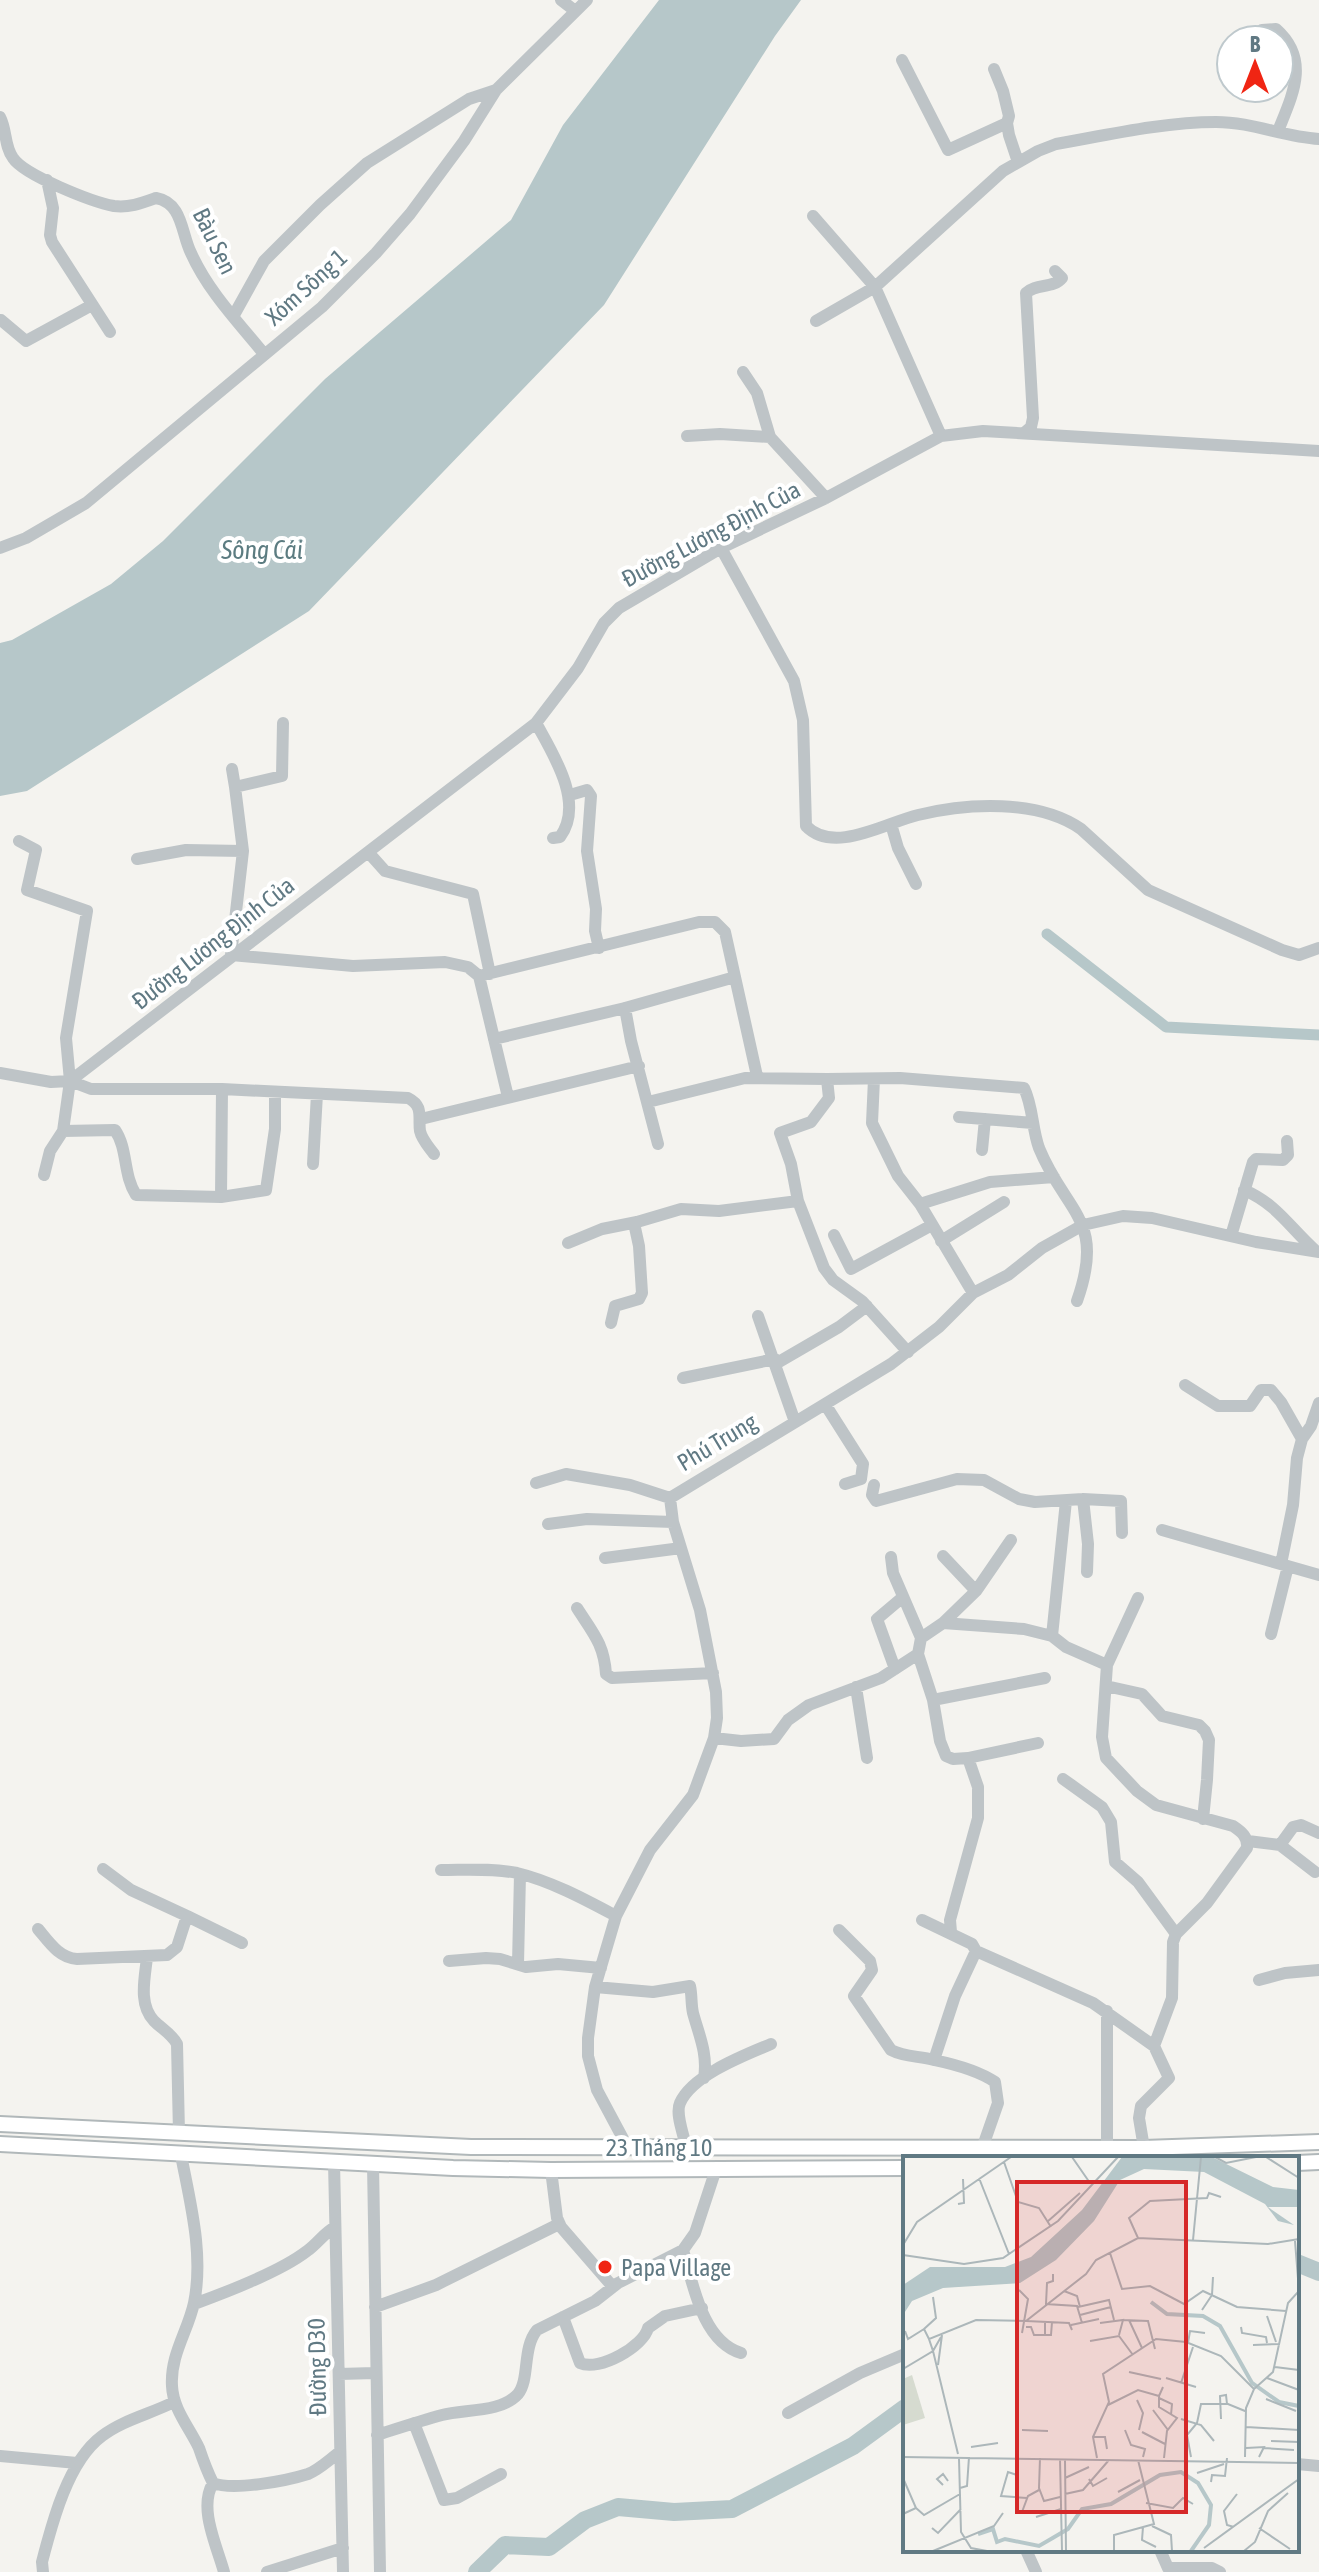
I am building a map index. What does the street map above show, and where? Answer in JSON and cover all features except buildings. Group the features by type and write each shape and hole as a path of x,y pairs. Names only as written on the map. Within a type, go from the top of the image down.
{"main road":[{"name":"23 Tháng 10","path":"0,2124 471,2147 944,2152 983,2146 1144,2148 1319,2142"},
{"path":"179,2133 181,2155"},
{"path":"334,2140 334,2162"},
{"path":"373,2142 373,2164"},
{"name":"23 Tháng 10","path":"0,2144 181,2155 551,2170 903,2168"},
{"path":"1299,2163 1319,2162"}],"street":[{"path":"561,0 574,10"},
{"name":"Xóm Sông 1","path":"0,548 26,538 86,503 238,380 264,354 322,307 410,214 464,141 496,90 587,0"},
{"path":"902,60 948,150 1007,123"},
{"path":"994,69 1006,104 1007,123 1018,162"},
{"path":"234,315 264,261 367,163 469,99 496,90"},
{"path":"1278,131 1289,104"},
{"name":"Bàu Sen","path":"0,117 11,156 22,170 113,206 134,206 156,198 172,205 189,250 205,280 264,354"},
{"path":"816,321 875,287 1003,171 1056,144 1193,123 1237,123 1296,137 1319,139"},
{"path":"47,180 53,208 52,242 110,332"},
{"path":"813,216 875,287 941,436"},
{"path":"1024,433 1031,427 1033,418 1026,293 1036,287 1058,283 1062,278 1055,271"},
{"path":"1,320 26,341 92,305"},
{"path":"743,372 757,393 770,437 826,498"},
{"name":"Đường Lương Định Của","path":"70,1081 536,723 578,668 604,623 619,608 721,548 826,498 941,436 983,431 1319,451"},
{"path":"687,436 770,437"},
{"path":"721,548 794,681 803,720 806,826 823,836 839,837 868,832 917,815 974,808 1038,811 1071,822 1081,829 1148,890 1282,950 1299,955 1319,948"},
{"path":"235,787 282,776 283,723"},
{"path":"536,723 554,755 570,795 566,829 560,837 553,838"},
{"path":"232,769 243,851 231,955 353,966 445,962 485,975 699,922 715,922 725,932 757,1076"},
{"path":"570,795 587,790 591,796 587,851 599,947"},
{"path":"891,824 898,848 916,884"},
{"path":"19,841 36,850 27,890 87,911 66,1038 70,1081 63,1131 50,1151 44,1175"},
{"path":"137,859 186,850 243,851"},
{"path":"368,852 385,871 473,894 494,1039 508,1097"},
{"path":"494,1039 625,1008 735,977"},
{"path":"625,1008 658,1144"},
{"path":"421,1119 639,1066"},
{"path":"0,1073 51,1082 70,1081 91,1089 222,1089 408,1098 421,1111 420,1130 434,1154"},
{"path":"648,1102 757,1076 900,1078 1024,1088 1039,1147 1083,1225 1089,1255 1077,1301"},
{"path":"827,1079 829,1098 811,1122 780,1133 791,1164 798,1201 824,1268 833,1280 867,1306 908,1352"},
{"path":"874,1079 872,1123 898,1176 920,1204 973,1293"},
{"path":"221,1197 222,1089"},
{"path":"63,1131 115,1130 131,1188 136,1195 221,1197 266,1190 275,1129 275,1092"},
{"path":"313,1164 317,1094"},
{"path":"959,1117 1033,1123"},
{"path":"982,1150 985,1119"},
{"path":"1231,1236 1253,1162 1256,1159 1283,1160 1288,1155 1287,1141"},
{"path":"920,1204 990,1182 1054,1177"},
{"path":"1244,1190 1263,1198 1318,1251"},
{"path":"568,1243 602,1229 681,1209 719,1211 798,1201"},
{"path":"941,1241 1004,1202"},
{"name":"Phú Trung","path":"628,2148 597,2090 588,2056 595,1987 616,1916 650,1850 693,1795 714,1738 718,1703 700,1610 673,1522 670,1498 908,1352 973,1293 1008,1275 1042,1248 1083,1225 1109,1217 1136,1216 1162,1219 1274,1246 1318,1251"},
{"path":"611,1323 615,1306 639,1299 642,1293 634,1223"},
{"path":"834,1235 851,1269 932,1225"},
{"path":"683,1378 776,1361 839,1327 867,1306"},
{"path":"758,1316 795,1422"},
{"path":"1185,1385 1221,1407 1250,1406 1261,1390 1271,1390 1302,1439"},
{"path":"1271,1634 1293,1505 1297,1458 1302,1439 1311,1426 1319,1403"},
{"path":"825,1404 863,1464 861,1479 845,1484"},
{"path":"536,1483 566,1474 630,1485 670,1498"},
{"path":"874,1485 872,1495 876,1501 957,1479 984,1480 1019,1499 1035,1502 1083,1499 1121,1501 1122,1533"},
{"path":"1083,1499 1088,1544 1087,1572"},
{"path":"1052,1636 1066,1501"},
{"path":"548,1524 587,1519 673,1522"},
{"path":"1162,1530 1319,1575"},
{"path":"921,1638 943,1623 976,1591 1011,1540"},
{"path":"605,1558 681,1548"},
{"path":"943,1556 976,1591"},
{"path":"891,1557 893,1573 921,1638 918,1654 946,1756 968,1758 1038,1743"},
{"path":"895,1669 877,1619 903,1597"},
{"path":"1138,1598 1107,1665 1102,1737 1106,1758 1150,1802 1233,1826 1248,1841 1247,1848 1207,1903 1176,1934 1173,1942 1172,1998 1154,2046"},
{"path":"577,1608 601,1645 605,1654 606,1674 612,1678 713,1673"},
{"path":"943,1623 1024,1629 1052,1636 1066,1647 1107,1665"},
{"path":"714,1738 741,1741 774,1739 788,1720 809,1705 895,1669 918,1654"},
{"path":"933,1700 1045,1678"},
{"path":"1106,1686 1142,1694 1162,1716 1199,1725 1205,1731 1209,1740 1203,1819"},
{"path":"856,1687 867,1758"},
{"path":"951,1932 950,1920 978,1818 978,1787 968,1758"},
{"path":"1063,1779 1102,1807 1111,1822 1115,1862 1138,1882 1176,1934"},
{"path":"1280,1845 1293,1827 1301,1825 1319,1833"},
{"path":"1248,1841 1280,1845 1315,1872"},
{"path":"103,1869 131,1890 242,1943"},
{"path":"441,1870 493,1870 520,1874 580,1897 616,1916"},
{"path":"518,1964 520,1874"},
{"path":"38,1929 67,1958 147,1957 173,1953 187,1916"},
{"path":"922,1920 972,1944 976,1951 1107,2011 1154,2046 1169,2078 1141,2106 1139,2118 1144,2148"},
{"path":"839,1930 870,1961 872,1970 854,1996 891,2050 934,2060 995,2082 998,2103 983,2146"},
{"path":"934,2060 955,1996 976,1951"},
{"path":"147,1957 145,2005 150,2016 177,2044 179,2133"},
{"path":"449,1961 486,1958 526,1967 558,1964 601,1968"},
{"path":"1259,1980 1296,1971 1319,1970"},
{"path":"595,1987 653,1992 690,1986 692,2009 702,2037 706,2067 704,2078"},
{"path":"1107,2011 1107,2147"},
{"path":"686,2147 680,2103 704,2078 771,2044"},
{"path":"181,2155 197,2249 194,2304 174,2361 172,2383 174,2402 198,2446 213,2483"},
{"name":"Đường D30","path":"334,2162 343,2572"},
{"path":"373,2164 380,2572"},
{"path":"377,2435 464,2410 486,2408 516,2396 522,2386 533,2335 544,2324 595,2301 613,2287 683,2250 695,2233 716,2169"},
{"path":"551,2170 559,2224 613,2287"},
{"path":"375,2307 436,2285 559,2224"},
{"path":"194,2304 307,2252 323,2234 335,2227"},
{"path":"683,2250 702,2308 715,2336 741,2353"},
{"path":"563,2317 580,2363 590,2366 607,2362 640,2342 648,2328 665,2316 702,2308"},
{"path":"788,2413 860,2373 903,2355"},
{"path":"339,2374 375,2373"},
{"path":"43,2572 45,2550 77,2463 88,2448 123,2423 174,2402"},
{"path":"414,2423 444,2500 457,2498 501,2474"},
{"path":"213,2483 232,2488 279,2481 311,2473 340,2452"},
{"path":"0,2456 77,2463"},
{"path":"1299,2464 1319,2466"},
{"path":"213,2483 208,2491 208,2514 224,2572"},
{"path":"267,2572 343,2548"},
{"path":"1027,2552 1036,2572"},
{"path":"1161,2552 1168,2568 1212,2568 1220,2572"}],"water":[{"name":"Sông Cái","path":"659,0 801,0 604,305 309,611 27,791 0,796 0,643 12,640 111,584 163,541 325,379 511,220 563,125"}],"waterway":[{"path":"1047,934 1166,1027 1319,1035"},
{"path":"1299,2264 1319,2272"},
{"path":"477,2572 505,2545 549,2547 585,2520 618,2507 674,2512 732,2509 853,2446 903,2409"}],"place":[{"name":"Papa Village","path":"605,2267"}]}
